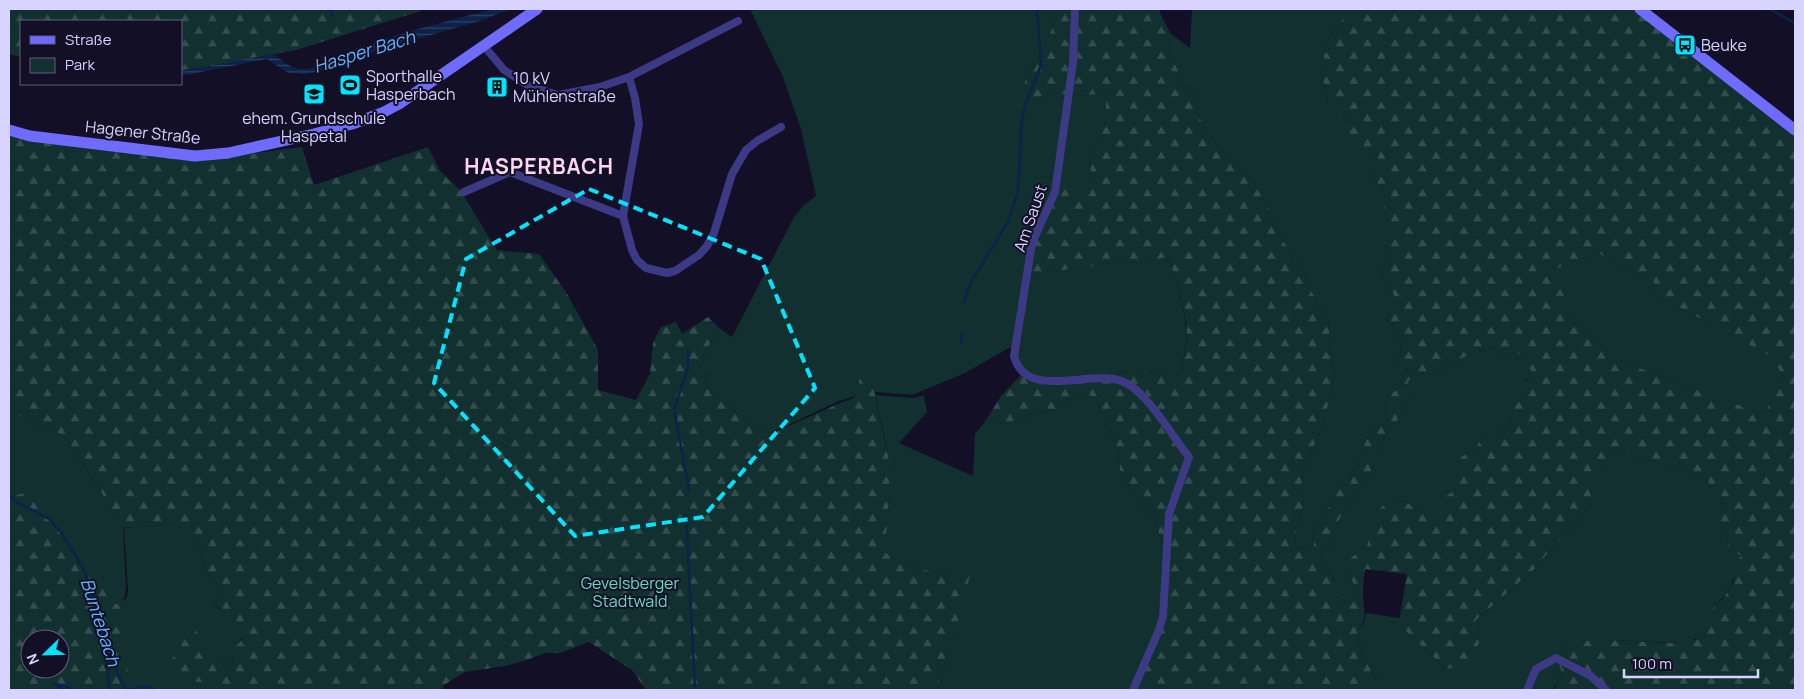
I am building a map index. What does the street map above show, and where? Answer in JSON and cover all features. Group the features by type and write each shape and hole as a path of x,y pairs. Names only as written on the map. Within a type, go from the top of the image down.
{"main road":[{"name":"Hagener Straße","path":"9,130 30,136 196,156 228,153 314,134 352,124 382,113 406,100 536,9"},
{"path":"1640,9 1795,130"}],"street":[{"name":"Am Saust","path":"1075,9 1073,63 1055,192 1032,243 1014,356 1022,373 1040,380 1106,378 1124,382 1141,394 1189,457 1169,514 1163,616 1159,630 1133,690"},
{"path":"484,46 504,70 529,86 558,95 600,88 628,77 738,21"},
{"path":"628,77 635,98 639,124 623,216 632,250 637,260 646,268 667,273 675,271 699,255 707,246 714,233 732,174 746,150 781,127"},
{"path":"464,192 510,172 623,216"},
{"path":"1528,690 1536,669 1556,658 1590,676 1606,690"}],"highlighted area":[{"path":"589,189 761,259 815,388 703,517 575,536 434,383 466,259"}],"green space":[{"path":"9,9 427,9 296,50 182,70 182,20 20,20 20,57 9,54"},
{"path":"750,9 1061,9 1038,60 1025,81 1041,99 1053,93 1067,94 1054,191 1032,244 1016,344 965,373 912,395 875,392 870,382 859,388 856,396 839,401 771,433 755,429 750,419 737,413 706,387 703,356 719,328 732,337 794,217 804,205 816,196 801,129 783,77"},
{"path":"1061,9 1160,9 1160,13 1170,33 1171,55 1182,80 1193,94 1197,112 1206,132 1235,166 1250,177 1270,210 1274,229 1301,265 1307,284 1328,320 1334,380 1323,425 1304,469 1301,488 1304,502 1296,532 1295,547 1308,551 1314,545 1313,528 1334,501 1339,487 1351,483 1352,475 1365,441 1373,430 1385,423 1386,401 1393,392 1401,387 1403,376 1408,368 1399,364 1400,339 1386,318 1402,309 1382,275 1388,253 1387,231 1392,222 1382,211 1386,201 1383,189 1371,177 1378,169 1378,156 1370,148 1361,152 1351,140 1346,130 1349,122 1328,104 1327,92 1321,76 1328,66 1323,55 1329,50 1325,42 1340,22 1353,9 1639,9 1795,131 1795,690 1552,690 1555,688 1562,673 1557,654 1574,643 1607,640 1676,643 1696,640 1702,633 1711,628 1711,615 1714,606 1723,599 1734,581 1736,561 1742,556 1728,549 1727,531 1716,519 1724,497 1714,492 1706,478 1690,470 1674,465 1661,464 1624,451 1606,457 1606,467 1591,482 1591,495 1588,506 1576,524 1552,548 1539,565 1476,620 1479,642 1474,657 1461,667 1445,669 1407,632 1399,621 1407,574 1365,569 1363,599 1365,613 1363,622 1357,632 1362,654 1377,681 1366,690 1133,690 1159,630 1167,555 1154,520 1141,506 1120,470 1117,446 1095,397 1081,393 1058,409 1031,414 1005,424 985,422 1001,396 1022,374 1029,378 1106,379 1134,368 1176,378 1183,363 1186,348 1185,318 1178,287 1168,257 1139,263 1117,261 1097,266 1028,274 1033,244 1056,191 1068,187 1075,193 1090,182 1091,156 1101,137 1106,120 1106,99 1104,93 1081,96 1053,93 1041,99 1026,96 1025,81 1038,60","holes":["1598,253 1654,282 1652,293 1772,357 1784,378 1764,414 1614,358 1578,325 1553,270","1494,348 1503,354 1533,353 1526,363 1532,372 1520,390 1524,398 1514,405 1510,424 1499,433 1483,435 1476,448 1461,457 1448,484 1452,492 1445,497 1444,507 1429,518 1405,501 1394,496 1376,512 1367,546 1351,558 1349,572 1358,597 1345,603 1335,596 1335,582 1321,557 1330,544 1337,523 1358,489 1359,484 1368,476 1377,461 1385,434 1397,421 1411,395 1406,387 1414,370 1427,375 1439,372 1448,365 1471,354"]},
{"path":"1192,9 1353,9 1340,22 1325,42 1329,50 1323,55 1328,66 1321,77 1327,92 1328,104 1349,122 1378,156 1378,169 1371,177 1383,189 1392,222 1388,253 1382,275 1402,309 1386,318 1400,339 1399,364 1408,367 1403,376 1401,387 1393,392 1386,401 1385,423 1373,430 1365,441 1352,475 1351,483 1339,487 1334,501 1313,528 1314,545 1308,551 1295,547 1296,532 1304,502 1301,488 1304,469 1323,425 1334,380 1328,320 1307,284 1301,265 1274,229 1270,210 1250,177 1235,166 1206,132 1197,112 1193,94 1182,80 1171,55 1170,33 1190,48"},
{"path":"1104,93 1106,99 1106,120 1101,137 1091,156 1090,182 1075,194 1056,191 1069,95 1081,96"},
{"name":"Gevelsberger Stadtwald","path":"9,134 196,161 302,147 314,185 428,147 440,171 460,190 497,250 539,254 566,292 598,350 598,390 636,400 650,374 653,343 661,327 676,322 682,334 708,317 719,328 703,356 706,387 737,413 750,419 755,429 773,433 854,398 859,388 859,380 866,376 876,395 890,467 887,528 883,551 903,565 948,575 962,575 971,571 955,635 936,690 646,690 632,670 589,642 560,653 545,653 505,666 465,672 444,685 441,690 219,690 216,683 194,682 184,679 168,663 182,647 180,641 181,633 190,629 196,630 201,640 195,652 202,649 215,655 226,669 234,661 233,649 243,639 237,634 235,628 236,614 226,614 215,603 222,593 204,564 202,551 187,531 176,524 124,528 114,516 96,482 75,456 69,442 60,434 13,413 9,414"},
{"path":"1598,253 1654,282 1652,293 1773,357 1784,378 1764,415 1614,358 1578,325 1552,270"},
{"path":"1168,257 1182,302 1186,333 1182,363 1176,378 1134,368 1110,377 1040,380 1029,377 1016,356 1028,274 1097,266 1117,261 1139,263"},
{"path":"1494,348 1503,354 1534,353 1532,372 1525,381 1524,398 1514,405 1510,424 1499,433 1483,435 1476,448 1461,457 1452,492 1445,507 1429,518 1405,501 1394,496 1367,546 1349,573 1358,597 1346,603 1335,596 1335,581 1321,557 1330,544 1337,523 1358,489 1359,484 1368,476 1377,461 1385,434 1397,421 1411,395 1406,387 1414,370 1427,375 1439,372 1448,365 1471,354"},
{"path":"1081,393 1095,397 1117,446 1120,470 1141,506 1154,520 1166,553 1157,629 1131,690 936,690 955,635 970,572 962,575 948,575 903,565 883,551 890,472 887,447 876,395 913,398 924,395 927,412 899,443 973,476 975,434 985,422 1005,424 1031,414 1058,409"},
{"path":"13,413 60,434 69,442 75,456 96,482 114,516 123,525 126,591 123,602 127,597 128,591 124,528 176,524 187,531 202,551 204,564 222,593 215,603 226,614 237,613 241,643 237,655 226,669 215,655 223,690 9,690 25,492 9,498 9,414"},
{"path":"1624,451 1661,464 1674,465 1690,470 1706,478 1714,492 1724,497 1719,515 1723,527 1727,531 1728,549 1743,556 1729,589 1714,606 1711,628 1687,643 1607,640 1574,643 1564,649 1557,657 1536,669 1527,690 1366,690 1377,680 1362,654 1357,632 1364,623 1366,613 1399,618 1412,636 1445,669 1479,642 1476,620 1539,565 1583,515 1591,497 1590,482 1606,467 1606,457"},
{"path":"25,492 101,581 114,604 120,604 123,650 132,690 9,690 9,498"},
{"path":"1558,662 1562,673 1554,688 1531,690 1539,670"}],"water":[{"path":"493,9 510,9 480,21 378,50 321,71 304,74 288,73 267,59 182,76 182,70 271,54 295,68 312,68 363,47 427,26"}],"waterway":[{"path":"330,9 333,16"},
{"path":"964,303 972,280 1008,222 1018,191 1022,118 1041,65 1037,9"},
{"name":"Hasper Bach","path":"1769,9 1795,23"},
{"path":"961,342 962,333"},
{"path":"688,350 688,368 674,409 689,490"},
{"name":"Buntebach","path":"9,496 49,519 60,531 82,566 98,605 107,653 126,690"},
{"path":"686,515 695,690"},
{"path":"107,655 106,663 110,690"},
{"path":"63,690 54,683 75,690"},
{"path":"126,689 147,687 154,690"}],"place":[{"name":"Beuke","path":"1685,45"},
{"name":"Sporthalle Hasperbach","path":"350,85"},
{"name":"10 kV Mühlenstraße","path":"497,87"},
{"name":"ehem. Grundschule Haspetal","path":"314,94"}],"district":[{"name":"HASPERBACH","path":"539,166"}]}
